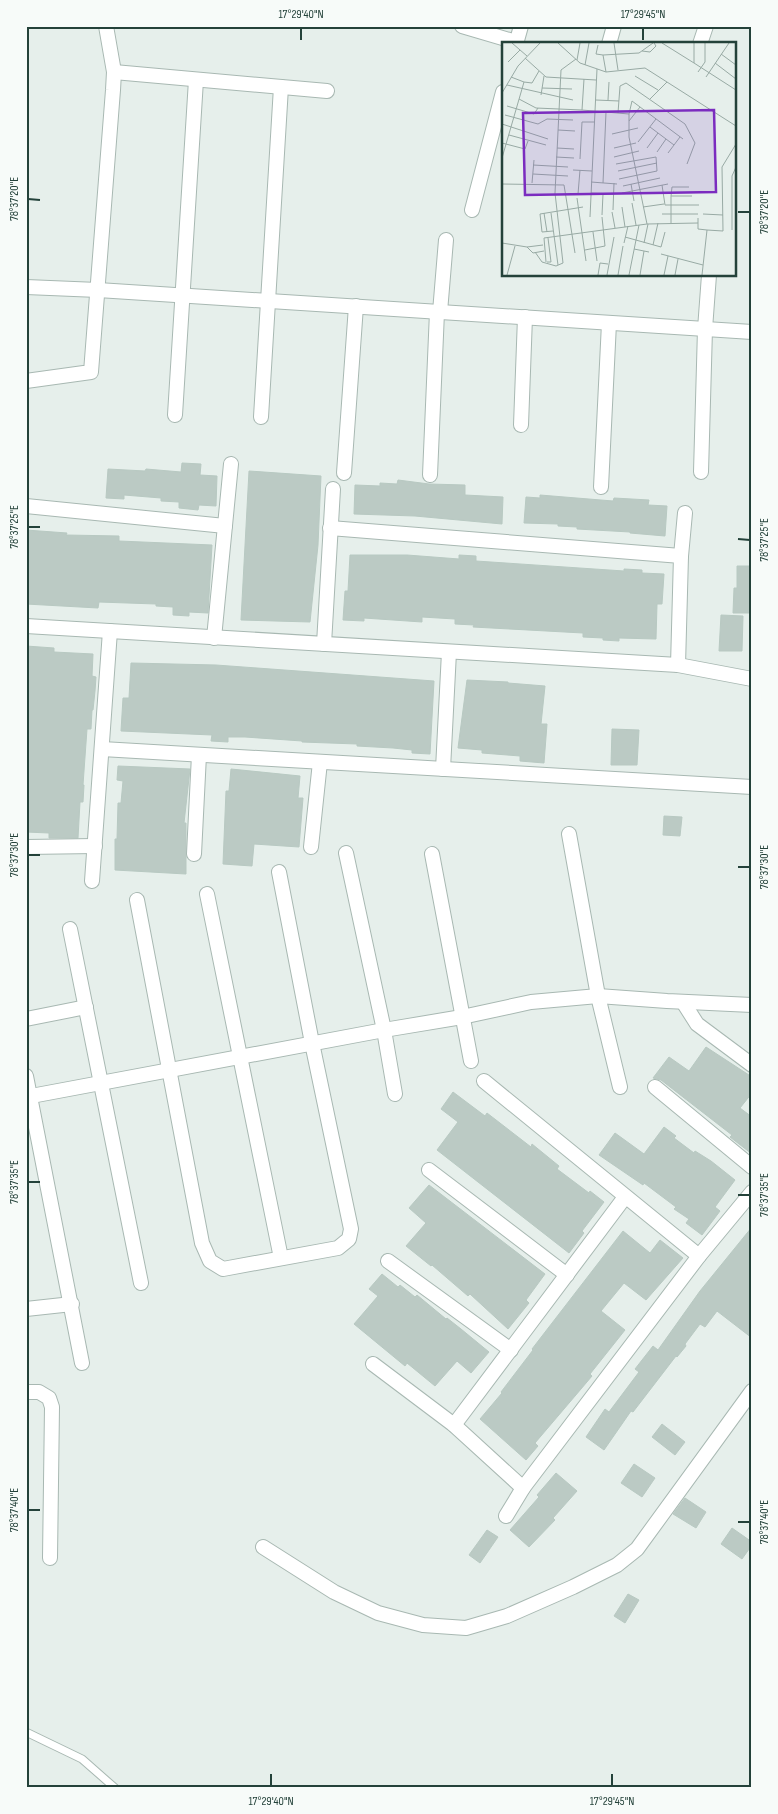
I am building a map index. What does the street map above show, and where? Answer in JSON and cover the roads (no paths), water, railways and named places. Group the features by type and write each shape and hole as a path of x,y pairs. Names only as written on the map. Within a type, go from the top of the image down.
{"street":[{"path":"26,382 90,372 114,72 106,26"},
{"path":"462,26 513,42"},
{"path":"516,42 521,26"},
{"path":"610,42 614,26"},
{"path":"701,42 706,26"},
{"path":"114,72 328,91"},
{"path":"174,415 196,80"},
{"path":"261,417 281,87"},
{"path":"472,210 502,96"},
{"path":"430,476 438,312 446,240"},
{"path":"700,472 705,329 709,276"},
{"path":"26,287 752,332"},
{"path":"344,473 356,306"},
{"path":"521,425 525,317"},
{"path":"602,488 609,323"},
{"path":"214,638 231,464"},
{"path":"324,644 332,489"},
{"path":"26,506 225,526"},
{"path":"678,664 681,556 685,513"},
{"path":"330,528 681,556"},
{"path":"26,626 678,664 752,679"},
{"path":"92,881 110,631"},
{"path":"443,769 449,652"},
{"path":"102,749 752,787"},
{"path":"194,854 199,755"},
{"path":"310,848 320,762"},
{"path":"569,834 598,996 620,1087"},
{"path":"26,847 95,846"},
{"path":"346,853 384,1030 395,1094"},
{"path":"432,854 471,1061"},
{"path":"137,900 202,1243 210,1261 223,1269 338,1248 346,1243 350,1234 350,1220 312,1043 279,872"},
{"path":"207,894 281,1258"},
{"path":"70,929 142,1282"},
{"path":"28,1096 462,1017 530,1002 598,996 752,1005"},
{"path":"683,1002 697,1024 752,1065"},
{"path":"26,1019 86,1006"},
{"path":"26,1076 28,1096 72,1304 82,1363"},
{"path":"484,1081 699,1256"},
{"path":"655,1087 752,1167"},
{"path":"429,1170 567,1275"},
{"path":"506,1516 523,1488 699,1256 752,1192"},
{"path":"454,1425 625,1197"},
{"path":"388,1261 511,1350"},
{"path":"26,1309 72,1304"},
{"path":"373,1364 454,1425 523,1488"},
{"path":"263,1547 334,1592 378,1613 423,1625 466,1628 506,1616 617,1565 637,1550 752,1391"},
{"path":"26,1392 39,1392 49,1398 52,1407 50,1558"}],"lane":[{"path":"26,1732 82,1759 115,1788"}]}
